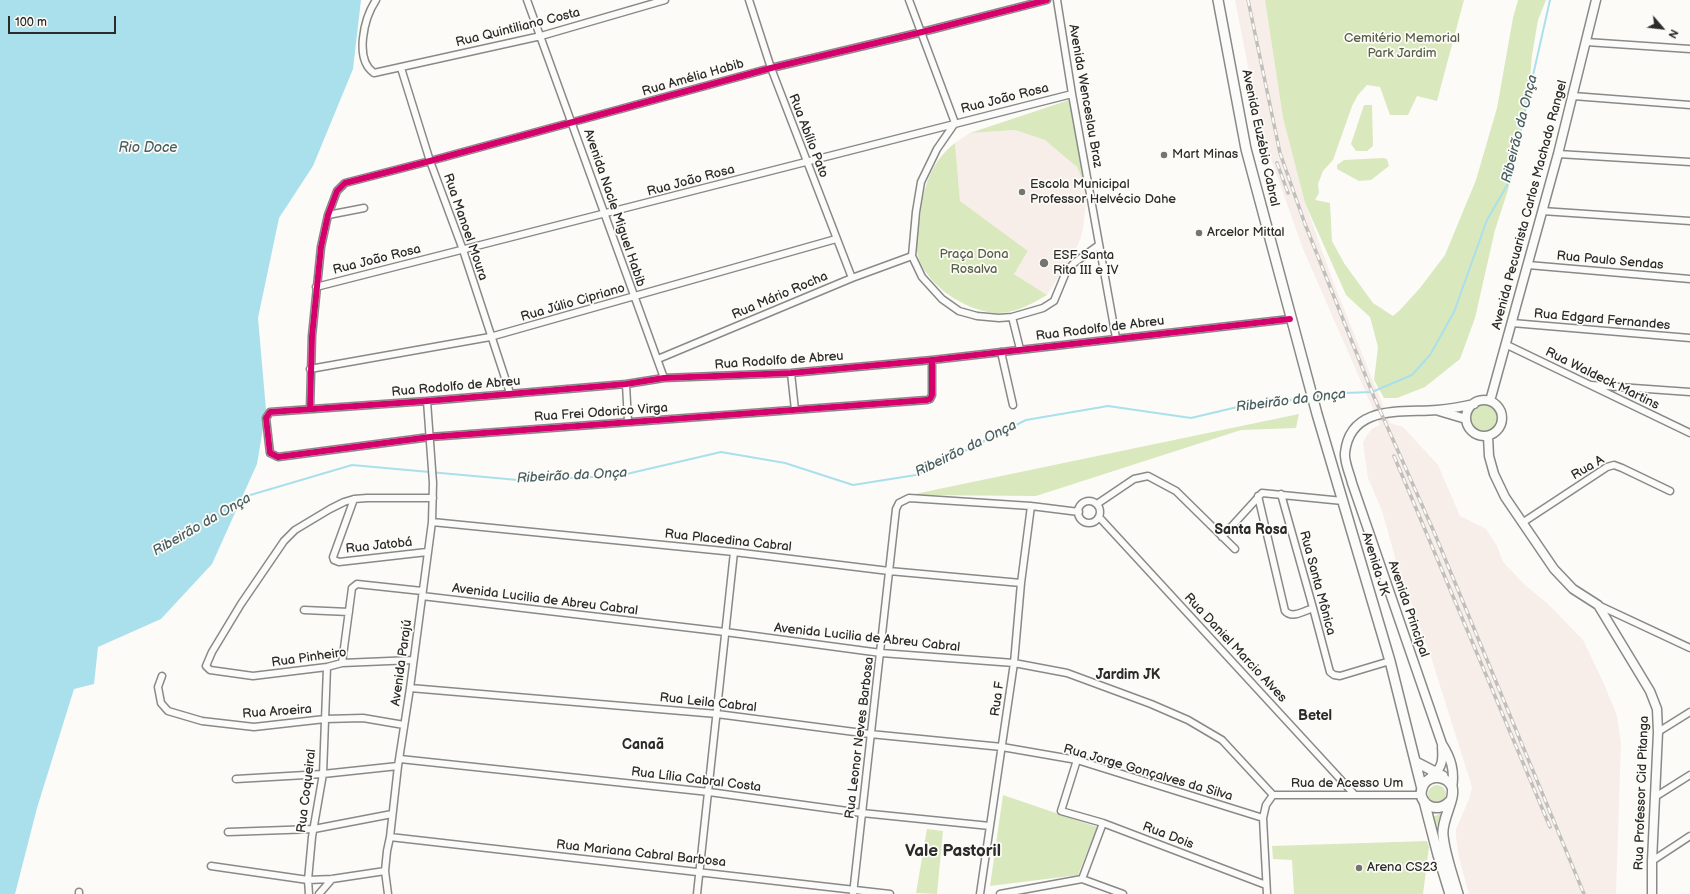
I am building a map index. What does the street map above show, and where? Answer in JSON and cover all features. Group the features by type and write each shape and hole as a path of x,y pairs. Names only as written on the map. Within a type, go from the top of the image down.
{"main road":[{"name":"Avenida Euzébio Cabral","path":"1218,0 1246,149 1290,319 1306,374"},
{"name":"Avenida JK","path":"1306,374 1390,661 1416,762 1436,850 1450,894"},
{"path":"1416,762 1429,770 1441,774 1449,784 1452,797 1444,820 1443,834 1458,894"},
{"path":"1449,784 1437,777 1427,781 1423,795 1429,806 1436,808 1442,808 1450,801"}],"street":[{"name":"Rua Quintiliano Costa","path":"376,0 367,22 362,40 364,57 369,69 374,73 541,36 665,0"},
{"name":"Avenida Nacle Miguel Habib","path":"527,0 664,378"},
{"name":"Rua Abílio Pato","path":"749,0 771,68 852,278"},
{"path":"909,0 955,123 938,149 922,182 916,212 912,256 922,277 942,299 959,311 978,316 999,318 1012,316 1043,308 1054,301 1066,272 1074,263 1099,245"},
{"name":"Rua Amélia Habib","path":"328,215 337,191 345,183 572,123 771,68 1048,0"},
{"name":"Avenida Wenceslau Braz","path":"1057,0 1072,94 1116,338"},
{"name":"Avenida Pecuarista Carlos Machado Rangel","path":"1490,401 1558,154 1596,0"},
{"path":"1586,42 1690,49"},
{"name":"Rua Manoel Moura","path":"401,68 430,161 463,250 490,337 510,393"},
{"name":"Rua João Rosa","path":"316,287 1072,94"},
{"path":"1573,96 1690,106"},
{"path":"1558,154 1690,162"},
{"path":"310,409 310,369 316,287 321,247 328,215 364,208"},
{"path":"1542,211 1690,221"},
{"name":"Rua Júlio Cipriano","path":"310,369 490,337 836,239"},
{"name":"Rua Mário Rocha","path":"658,359 852,278 912,256"},
{"name":"Rua Paulo Sendas","path":"1528,265 1690,279"},
{"path":"1012,316 1020,350"},
{"name":"Rua Rodolfo de Abreu","path":"274,455 270,453 266,418 270,412 427,401 626,384 664,378 791,373 932,360 1290,319"},
{"name":"Rua Edgard Fernandes","path":"1512,324 1690,338"},
{"name":"Rua Waldeck Martins","path":"1505,344 1690,434"},
{"path":"1001,352 1013,405"},
{"name":"Rua Frei Odorico Virga","path":"274,455 278,457 430,437 927,400 932,395 932,360"},
{"path":"791,373 795,410"},
{"path":"626,384 628,422"},
{"path":"1587,385 1690,392"},
{"name":"Avenida Parajú","path":"388,894 385,871 386,851 390,837 398,766 414,660 432,522 433,483 427,401"},
{"path":"1479,401 1490,401 1499,408 1503,419 1498,430 1488,436 1473,433 1467,424 1467,413 1474,404 1479,401"},
{"name":"Avenida Principal","path":"1449,784 1453,778 1453,767 1442,744 1352,483 1344,455 1348,440 1353,430 1365,419 1396,411 1436,410 1474,404"},
{"name":"Avenida Principal","path":"1436,410 1466,419"},
{"name":"Rua Professor Cid Pitanga","path":"1488,436 1489,456 1494,474 1505,497 1554,569 1573,589 1598,605 1650,691 1657,709 1658,732 1652,860 1652,894"},
{"name":"Rua A","path":"1522,523 1607,467 1614,465 1670,491"},
{"path":"1097,504 1134,479 1148,476 1176,491 1235,549"},
{"path":"1222,536 1262,493 1343,501"},
{"name":"Rua Santa Mônica","path":"1281,494 1314,608 1330,672 1334,675 1340,676 1390,661"},
{"path":"1258,496 1285,610 1288,614 1293,615 1314,608"},
{"path":"354,500 367,498 433,498"},
{"name":"Rua Leonor Neves Barbosa","path":"854,892 870,734 881,653 896,509 898,503 903,499 909,498 1031,506"},
{"name":"Rua Jatobá","path":"354,500 333,558 334,560 339,562 427,552"},
{"name":"Rua Pinheiro","path":"354,500 344,502 330,509 295,530 284,541 241,604 206,664 208,669 252,676 327,667 342,663 414,660"},
{"path":"1091,502 1097,504 1100,511 1099,517 1094,522 1087,522 1081,519 1079,512 1084,503 1091,502"},
{"path":"1031,506 1079,512"},
{"name":"Rua F","path":"980,894 1014,663 1021,583 1031,506"},
{"name":"Rua Daniel Marcio Alves","path":"1099,517 1354,794"},
{"name":"Rua Placedina Cabral","path":"432,522 734,552 889,571 1021,583"},
{"path":"697,894 734,552"},
{"name":"Avenida Lucilia de Abreu Cabral","path":"349,612 352,588 357,584 422,594 881,653 1014,663 1068,673 1151,704 1188,720 1222,740 1273,795"},
{"path":"1598,605 1690,648"},
{"path":"304,610 349,612 342,663"},
{"name":"Rua Coqueiral","path":"309,894 308,880 314,829 323,774 327,667"},
{"name":"Rua Aroeira","path":"162,676 158,687 161,703 164,707 168,711 202,721 254,727 325,719 363,718 404,725"},
{"name":"Rua Leila Cabral","path":"410,688 717,714 870,734 1002,747"},
{"path":"1658,732 1690,712"},
{"name":"Avenida Principal","path":"1427,781 1436,772 1442,762 1442,744"},
{"name":"Rua Jorge Gonçalves da Silva","path":"1002,747 1077,760 1263,818"},
{"name":"Rua Lília Cabral Costa","path":"400,759 709,792 862,813 990,826"},
{"name":"Rua Dois","path":"1077,760 1061,811 1103,823 1266,885"},
{"path":"236,779 323,774 398,766"},
{"path":"1655,797 1690,775"},
{"path":"1267,894 1263,818 1266,805 1273,795"},
{"name":"Rua de Acesso Um","path":"1273,795 1423,795"},
{"path":"228,832 314,829 392,814"},
{"path":"1082,879 1103,823"},
{"path":"1652,860 1690,836"},
{"name":"Rua Mariana Cabral Barbosa","path":"390,837 699,871 854,892 890,894"},
{"path":"210,866 308,880 332,879 385,871"},
{"path":"319,894 332,879"},
{"path":"1000,894 1082,879 1123,894"}],"shaded area":[{"path":"1235,0 1265,0 1283,118 1305,203 1334,284 1390,423 1403,427 1438,465 1460,516 1486,529 1497,546 1503,562 1525,585 1548,604 1583,640 1604,684 1617,716 1621,744 1616,894 1469,894 1459,858 1456,829 1470,797 1472,787 1431,657 1397,564 1382,511 1368,478 1363,443 1373,428 1380,425 1303,249 1266,145 1253,92"},
{"name":"Escola Municipal Professor Helvécio Dahe","path":"1015,130 1045,140 1057,149 1077,167 1084,183 1086,200 1083,229 1080,240 1075,251 1047,295 1014,274 1028,251 960,201 955,143 970,133"}],"green space":[{"name":"Cemitério Memorial Park Jardim","path":"1265,0 1464,0 1437,101 1417,96 1408,115 1390,115 1380,87 1367,85 1358,95 1352,106 1333,160 1323,171 1318,184 1319,193 1315,200 1330,203 1332,241 1344,263 1373,303 1393,316 1420,288 1445,255 1476,180 1497,108 1513,18 1518,0 1546,0 1538,20 1532,55 1529,88 1508,190 1495,230 1475,318 1460,359 1425,387 1397,398 1384,398 1374,380 1378,347 1370,317 1346,295 1305,203 1283,118"},
{"path":"1069,100 1084,183 1077,167 1045,140 1015,130 970,133"},
{"path":"1364,105 1372,105 1373,146 1367,151 1356,151 1351,144"},
{"name":"Praça Dona Rosalva","path":"955,143 960,201 1028,251 1014,274 1047,295 1024,307 1005,313 987,312 974,308 948,294 937,285 928,275 921,263 917,251 917,242 924,191 935,165 947,150"},
{"path":"1387,159 1389,166 1371,180 1359,181 1337,169 1337,165 1344,160"},
{"path":"1485,403 1491,404 1499,412 1499,424 1491,432 1485,433 1479,432 1471,424 1470,418 1471,412 1479,404"},
{"path":"1299,414 1296,428 1241,430 1036,496 910,495"},
{"path":"1433,785 1441,785 1446,790 1444,801 1441,803 1433,803 1428,798 1428,790"},
{"path":"1003,795 1097,827 1078,875 990,886"},
{"path":"1442,813 1434,833 1431,815 1435,816"},
{"path":"927,829 943,831 937,894 916,893"},
{"name":"Arena CS23","path":"1427,841 1429,847 1423,894 1294,894 1292,860 1273,859 1272,846"}],"water":[{"name":"Rio Doce","path":"0,0 361,0 353,69 313,166 279,218 258,318 266,410 257,464 212,564 161,619 98,647 94,684 74,689 37,808 15,894 0,894"}],"waterway":[{"name":"Ribeirão da Onça","path":"1315,396 1372,392 1412,375 1430,355 1454,312 1487,220 1509,182 1550,0"},
{"name":"Ribeirão da Onça","path":"239,501 247,496 352,465 518,480 618,476 721,452 785,463 853,485 916,475 1026,420 1108,406 1191,418 1246,405 1273,403 1309,397"}],"railway":[{"path":"1248,0 1280,153 1305,224 1374,397 1434,532 1584,894"},
{"path":"1277,163 1288,193"},
{"path":"1394,456 1550,827"}],"cycle path":[{"path":"310,409 312,336 321,247 328,215 337,191 345,183 771,68 1047,0"},
{"path":"932,360 932,395 930,399 927,400 430,437 278,457 270,453 266,418 270,412 427,401 626,384 664,378 791,373 932,360 1290,319"}],"place":[{"name":"Mart Minas","path":"1164,155"},
{"name":"Escola Municipal Professor Helvécio Dahe","path":"1022,192"},
{"name":"Arcelor Mittal","path":"1199,233"},
{"name":"ESF Santa Rita III e IV","path":"1044,263"},
{"name":"Arena CS23","path":"1359,868"}],"district":[{"name":"Santa Rosa","path":"1251,530"},
{"name":"Jardim JK","path":"1128,675"},
{"name":"Betel","path":"1315,716"},
{"name":"Canaã","path":"643,745"},
{"name":"Vale Pastoril","path":"953,852"}]}
